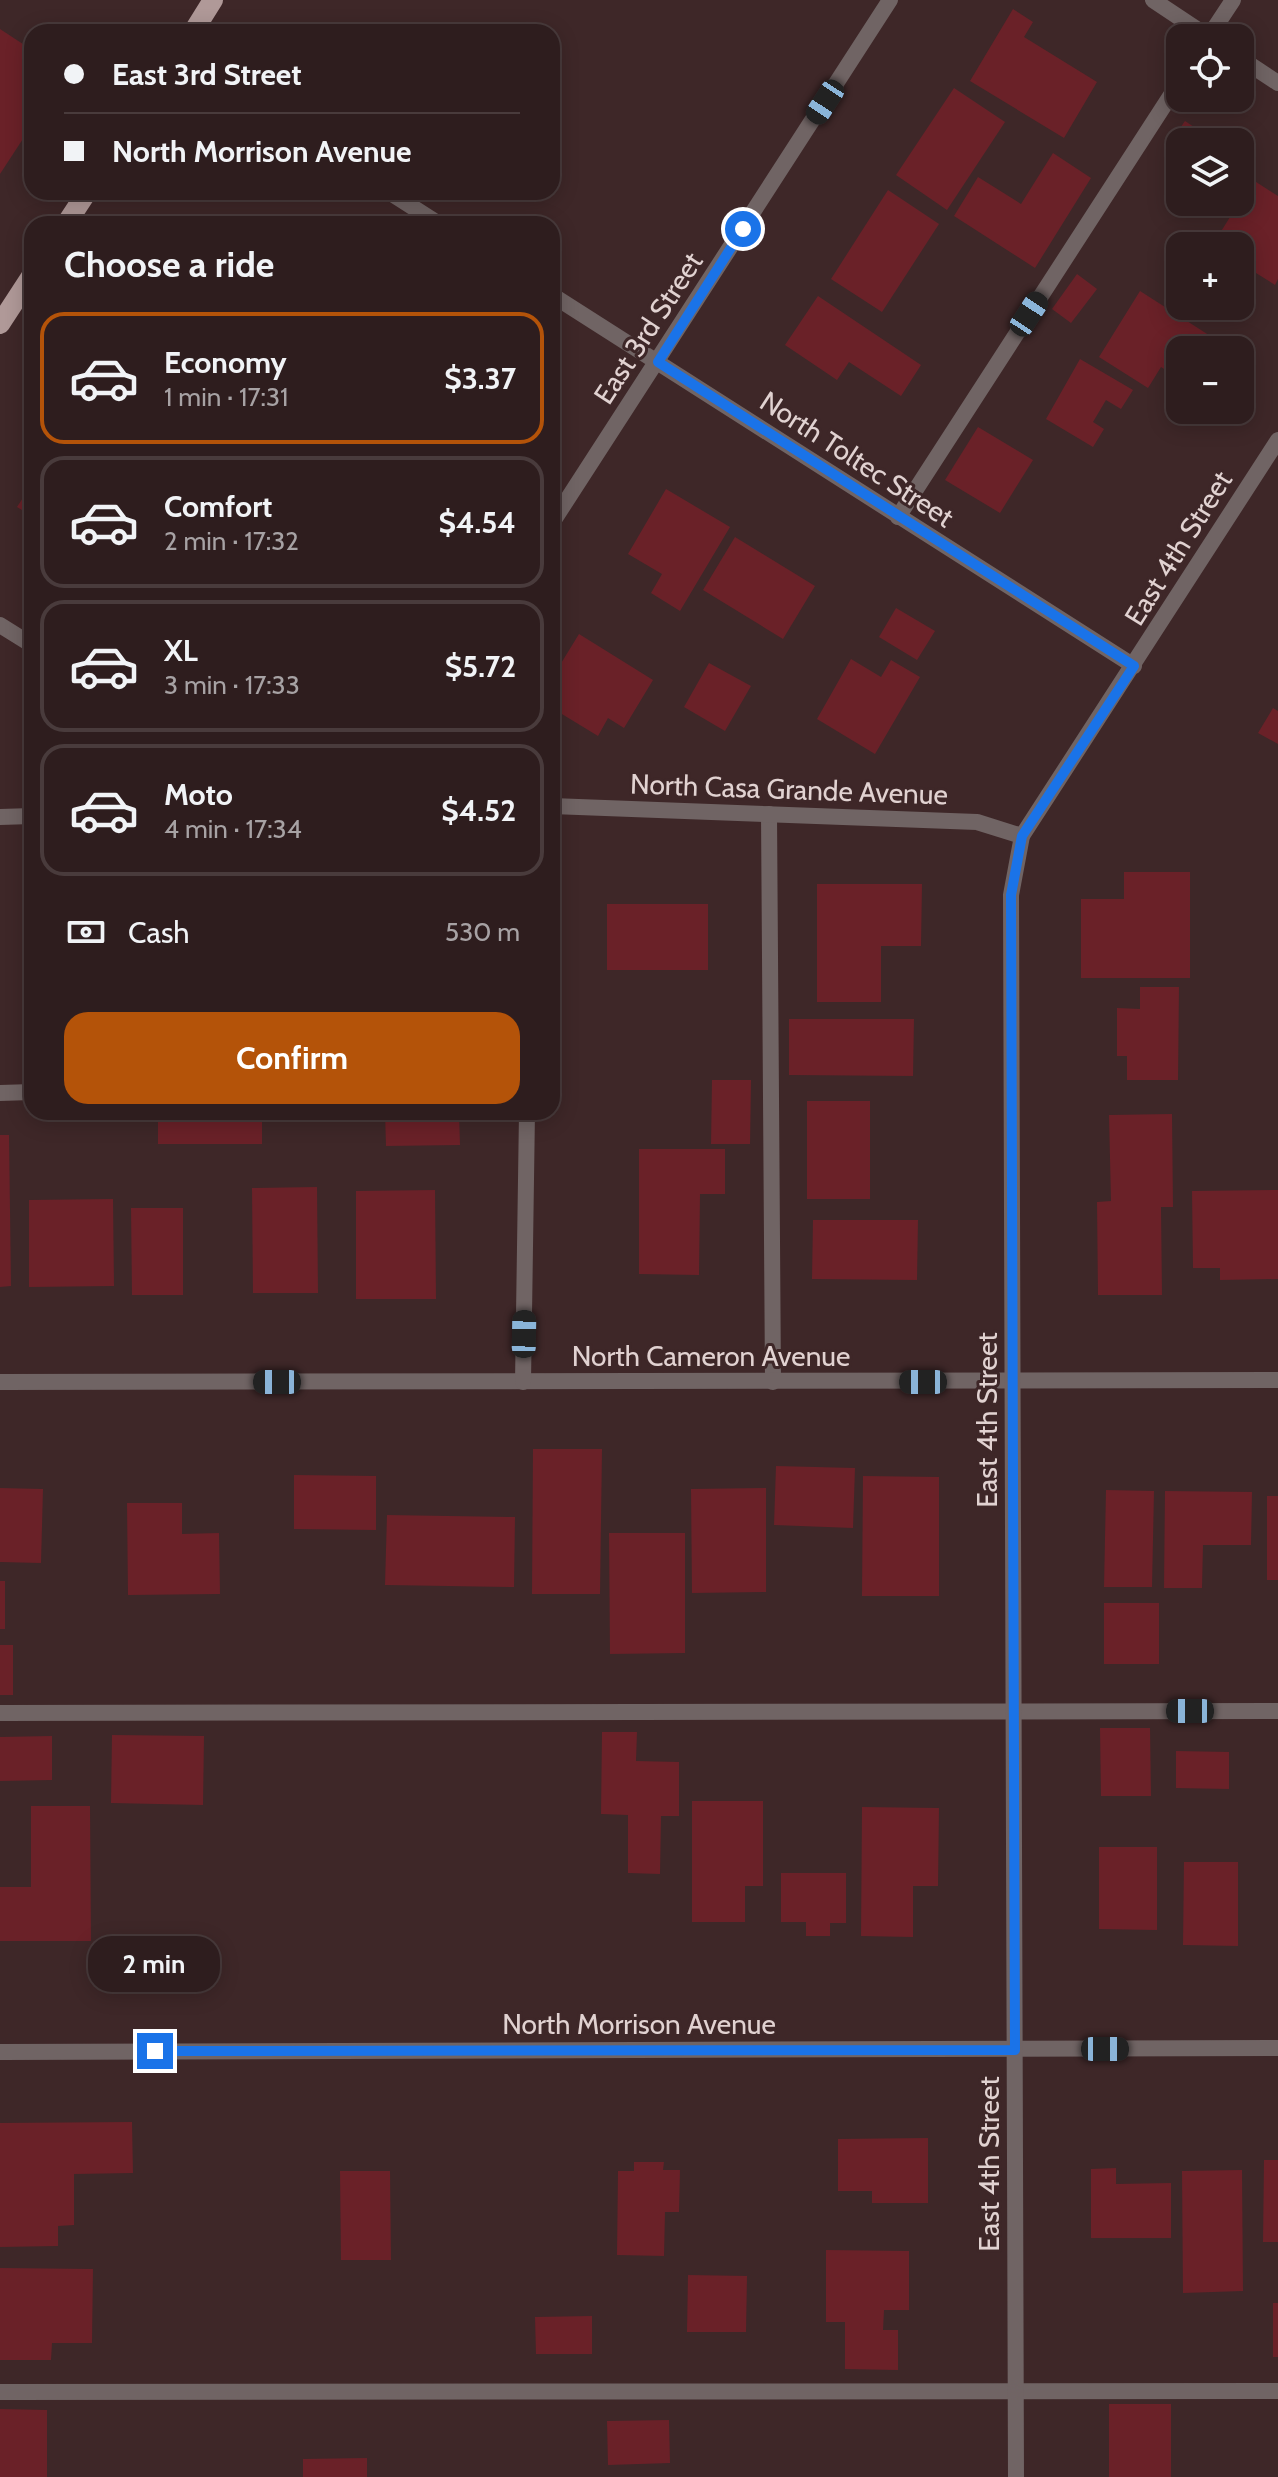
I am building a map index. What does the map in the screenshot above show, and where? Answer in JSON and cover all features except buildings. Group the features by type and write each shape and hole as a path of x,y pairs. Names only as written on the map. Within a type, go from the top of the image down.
{"main road":[{"path":"198,24 213,0"},
{"path":"0,324 24,287"}],"street":[{"name":"East 3rd Street","path":"560,511 890,0"},
{"path":"1153,0 1188,24"},
{"path":"1218,24 1233,0"},
{"path":"1254,67 1278,83"},
{"path":"898,517 1166,103"},
{"path":"402,200 426,216"},
{"name":"North Toltec Street","path":"560,300 1134,666"},
{"name":"East 4th Street","path":"1016,2477 1011,895 1022,836 1278,440"},
{"path":"0,625 24,640"},
{"name":"North Casa Grande Avenue","path":"560,806 977,822 1022,836"},
{"path":"769,814 773,1382"},
{"path":"0,817 24,816"},
{"path":"0,1093 24,1092"},
{"path":"523,1382 527,1120"},
{"name":"North Cameron Avenue","path":"0,1382 1278,1380"},
{"path":"0,1713 1278,1711"},
{"name":"North Morrison Avenue","path":"0,2052 1278,2048"},
{"path":"0,2392 1278,2391"}],"route":[{"path":"155,2051 1015,2050 1011,895 1022,836 1134,666 658,362 743,229"}]}
